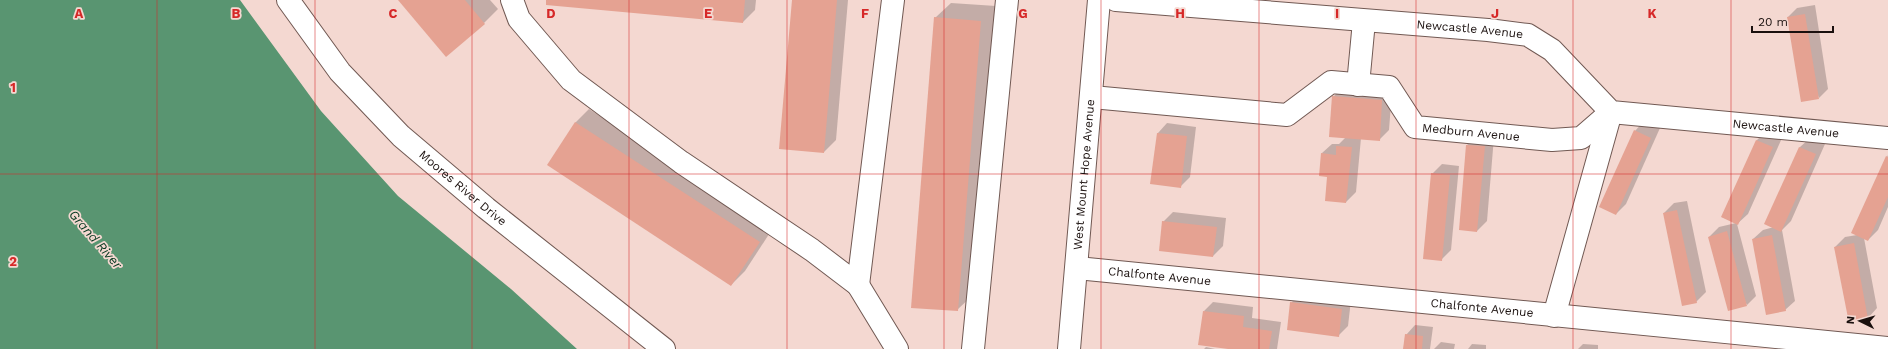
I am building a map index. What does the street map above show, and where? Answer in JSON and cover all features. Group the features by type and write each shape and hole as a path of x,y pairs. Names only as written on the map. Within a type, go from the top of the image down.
{"street":[{"name":"Moores River Drive","path":"288,0 340,72 401,136 486,208 664,349"},
{"path":"512,0 519,19 571,80 681,162 812,250 858,285 897,349"},
{"path":"858,285 893,0"},
{"path":"973,349 1007,0"},
{"name":"West Mount Hope Avenue","path":"1070,349 1099,0"},
{"name":"Newcastle Avenue","path":"1116,0 1488,30 1528,35 1552,50 1611,112 1888,138"},
{"path":"1358,85 1364,21"},
{"name":"Medburn Avenue","path":"1092,97 1287,115 1331,82 1389,87 1415,127 1552,140 1581,138 1611,112"},
{"path":"1554,316 1611,112"},
{"name":"Chalfonte Avenue","path":"1077,268 1888,348"}],"water":[{"name":"Grand River","path":"0,0 240,0 321,111 398,196 511,289 577,349 0,349"}],"building":[{"path":"398,0 465,0 485,24 446,57"},
{"path":"546,0 745,0 743,23 546,5"},
{"path":"792,0 837,0 824,153 779,149"},
{"path":"1805,14 1819,99 1801,102 1787,17"},
{"path":"934,17 981,21 958,311 911,308"},
{"path":"1332,96 1382,100 1380,141 1329,137"},
{"path":"575,122 760,242 731,286 547,165"},
{"path":"1634,130 1651,138 1616,215 1599,207"},
{"path":"1157,133 1187,136 1181,188 1150,184"},
{"path":"1756,140 1773,147 1738,225 1721,217"},
{"path":"1466,145 1485,146 1477,232 1459,230"},
{"path":"1336,146 1352,147 1346,203 1325,201 1327,177 1319,176 1321,153 1336,155"},
{"path":"1799,147 1816,154 1781,232 1764,224"},
{"path":"1886,156 1888,157 1888,197 1868,241 1851,233"},
{"path":"1431,173 1450,175 1442,261 1423,259"},
{"path":"1677,210 1697,303 1682,306 1663,213"},
{"path":"1162,221 1217,227 1213,257 1159,251"},
{"path":"1727,231 1747,306 1728,311 1708,237"},
{"path":"1772,235 1786,311 1766,315 1752,239"},
{"path":"1854,243 1868,319 1849,323 1834,247"},
{"path":"1290,302 1342,309 1339,337 1287,330"},
{"path":"1203,311 1244,316 1243,327 1272,331 1269,349 1228,349 1198,345"},
{"path":"1405,334 1423,336 1422,349 1403,349"}]}
